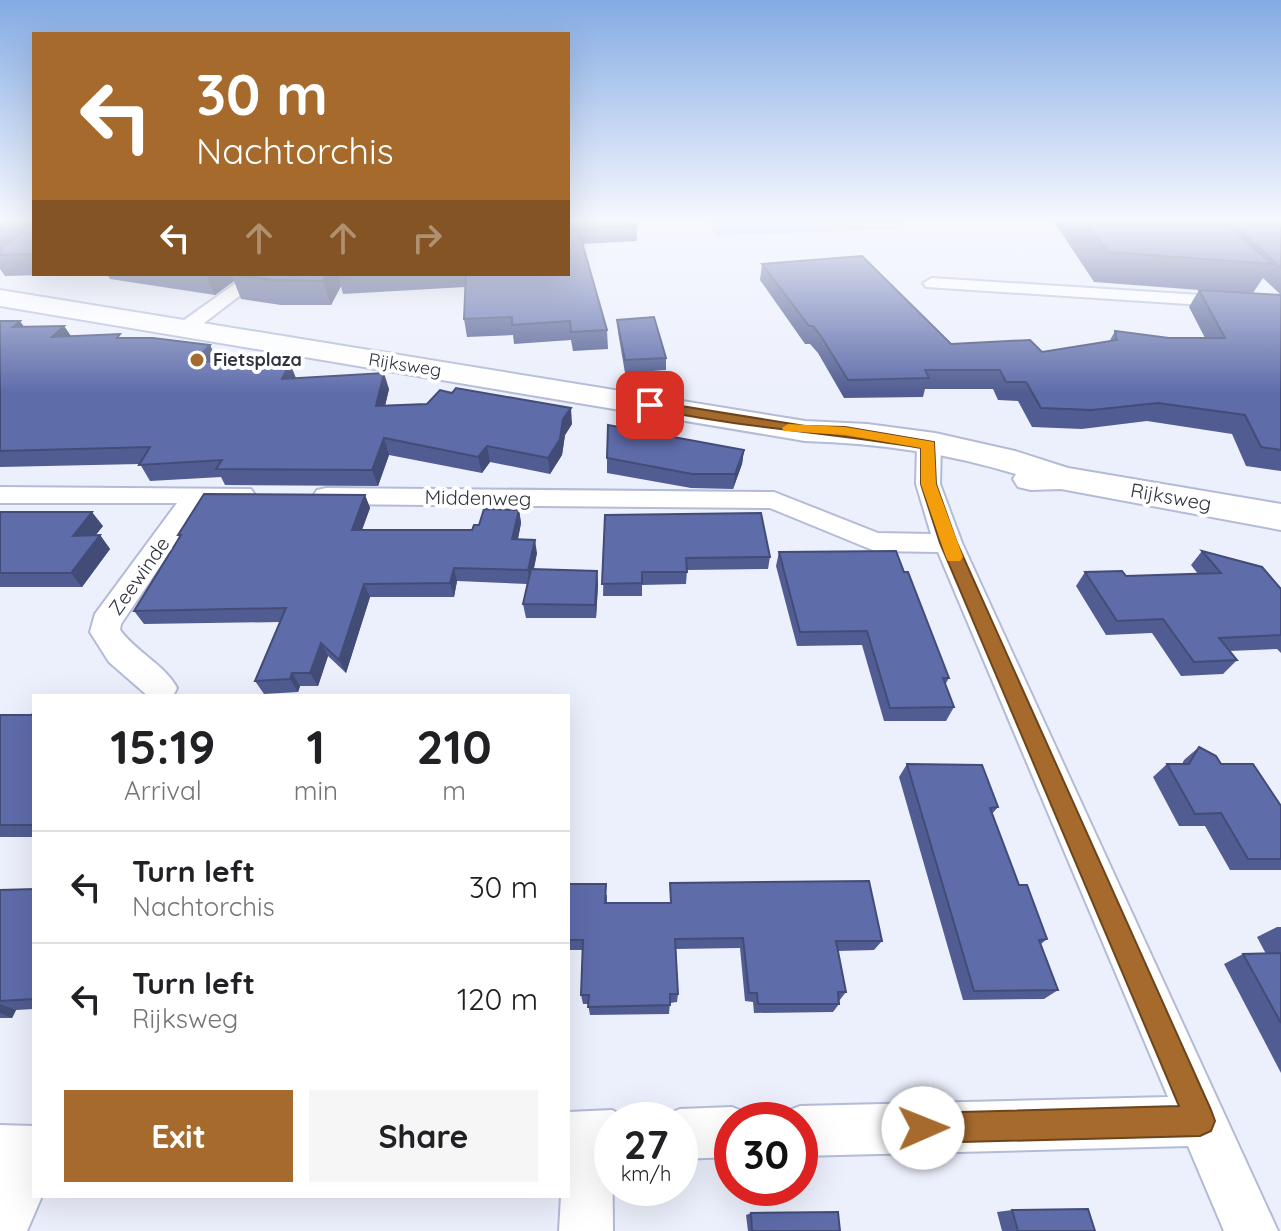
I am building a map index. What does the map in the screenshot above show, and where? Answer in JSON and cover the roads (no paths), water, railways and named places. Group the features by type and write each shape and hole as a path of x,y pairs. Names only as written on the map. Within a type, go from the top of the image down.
{"main road":[{"name":"Rijksweg","path":"2,297 805,431 845,448 928,454 1026,479 1061,478 1281,517"}],"street":[{"path":"184,329 255,277"},
{"path":"932,283 1279,305"},
{"path":"1257,285 1279,305"},
{"path":"928,454 928,484 948,543 1251,1231"},
{"path":"0,495 274,496"},
{"name":"Zeewinde","path":"161,688 107,640 106,622 196,495"},
{"name":"Middenweg","path":"305,496 774,500 875,542 948,543"},
{"path":"818,1131 1200,1121"},
{"path":"586,1231 590,1136"},
{"path":"0,1150 32,1153"},
{"path":"0,1230 32,1158"}],"place":[{"name":"Fietsplaza","path":"197,360"}]}
